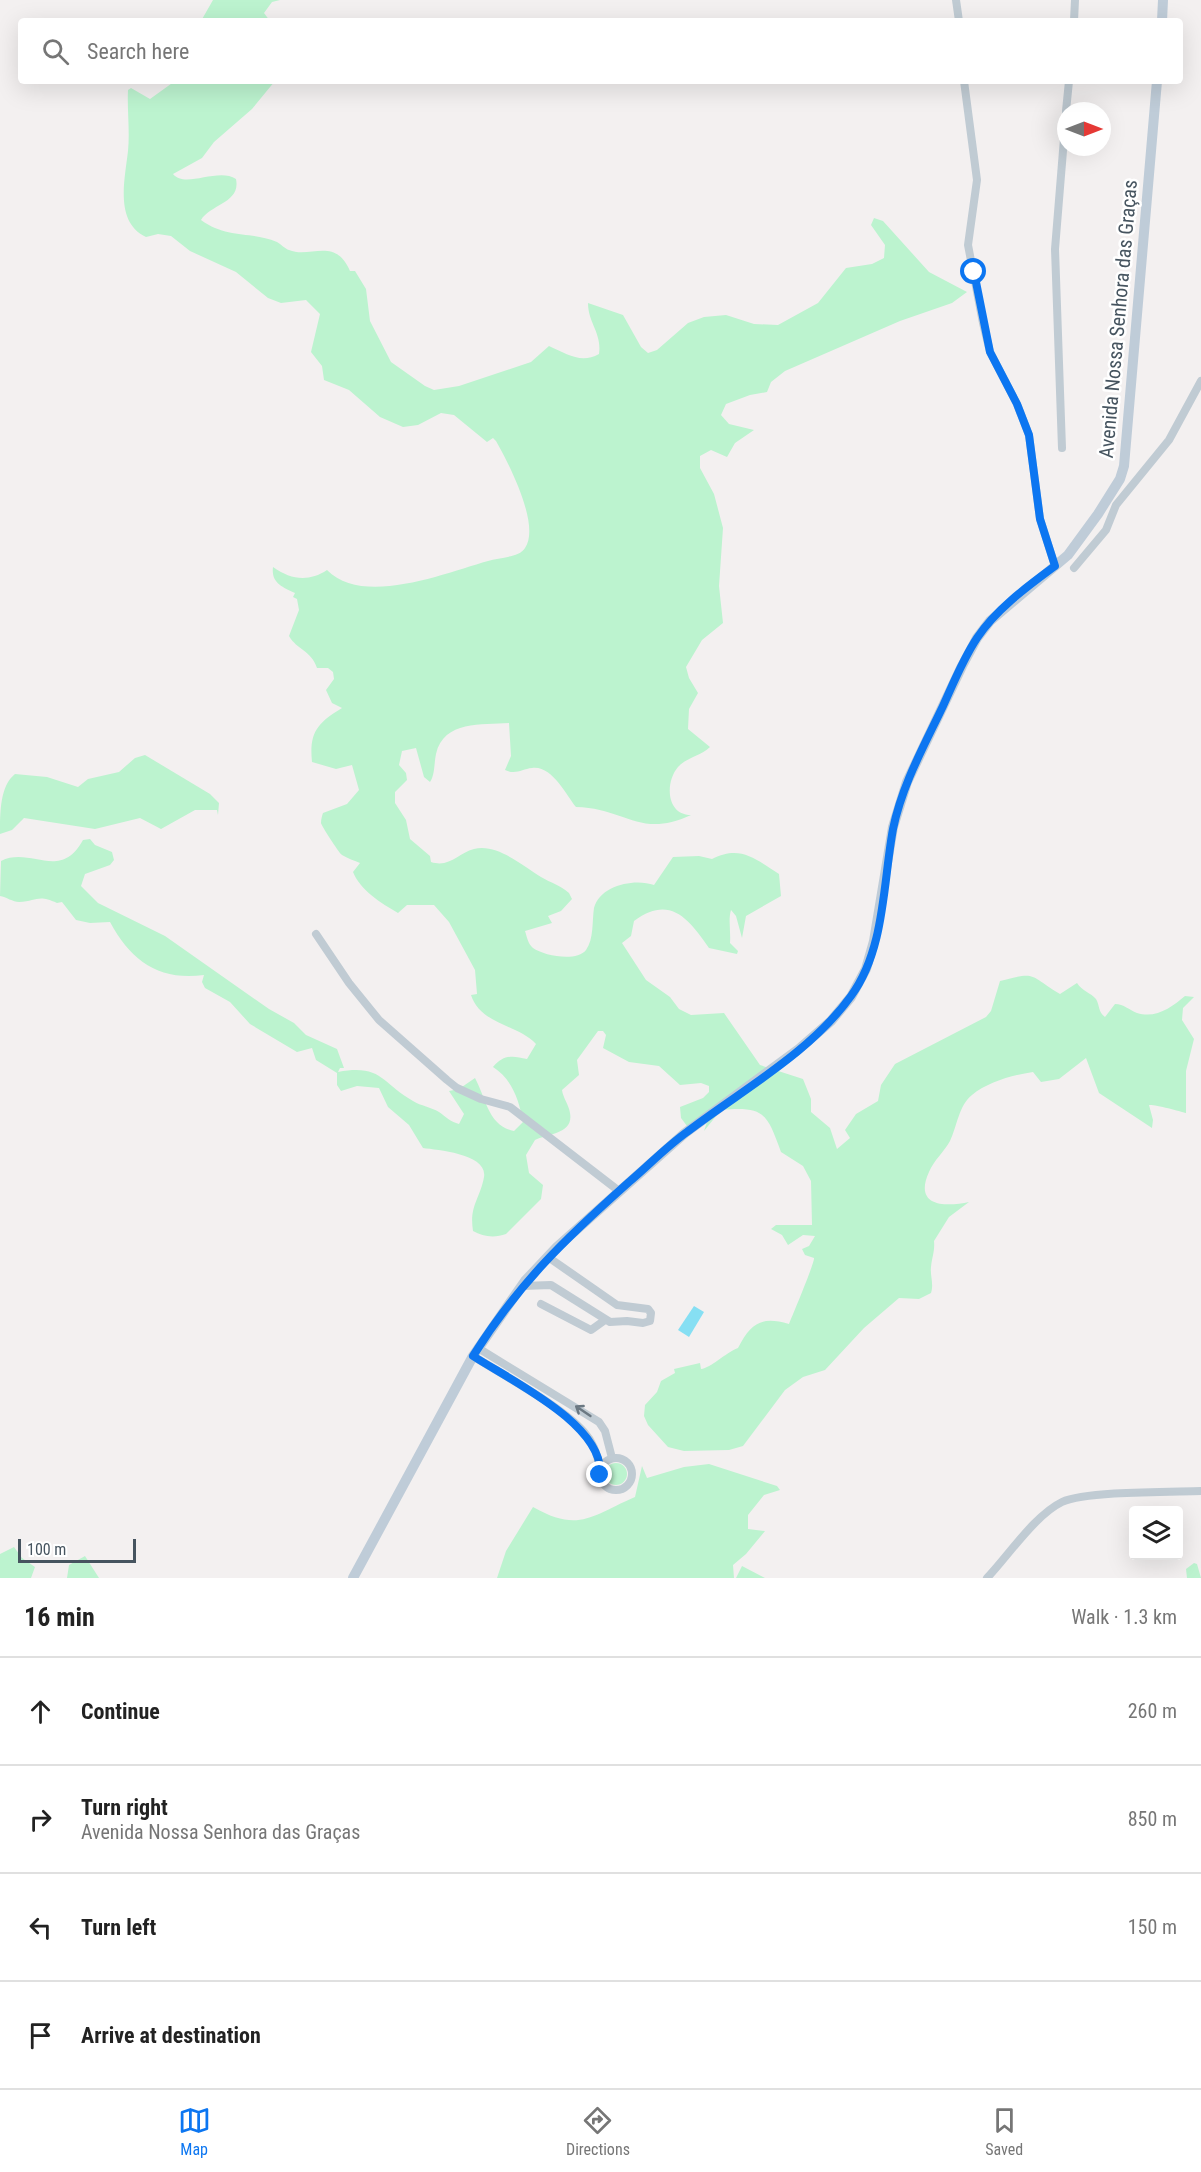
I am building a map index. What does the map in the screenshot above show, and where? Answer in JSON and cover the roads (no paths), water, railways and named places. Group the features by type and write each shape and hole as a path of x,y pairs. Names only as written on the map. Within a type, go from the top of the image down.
{"main road":[{"path":"1162,18 1163,0"},
{"name":"Avenida Nossa Senhora das Graças","path":"353,1578 476,1352 522,1286 548,1257 685,1133 749,1089 799,1049 831,1020 851,997 866,969 874,941 893,827 912,771 977,638 1014,598 1068,555 1120,479 1124,466 1157,84"}],"street":[{"path":"956,0 959,18"},
{"path":"1074,18 1075,0"},
{"path":"964,84 977,180 968,245 990,352 1017,404 1029,435 1040,519 1055,566"},
{"path":"1067,102 1069,84"},
{"path":"1062,156 1054,249 1062,448"},
{"path":"1074,568 1106,530 1116,505 1169,440 1201,381"},
{"path":"316,934 349,983 379,1020 447,1080 457,1088 481,1099 510,1107 619,1191"},
{"path":"522,1286 551,1285 605,1320 643,1323 650,1320 651,1314 644,1308 617,1305 548,1257"},
{"path":"542,1304 591,1330 598,1328 605,1320"},
{"path":"476,1352 598,1422 605,1431 612,1458"},
{"path":"476,1352 584,1431 598,1455 601,1480 607,1488 618,1491 627,1486 632,1477 630,1467 622,1459 612,1458"},
{"path":"600,1470 612,1458"},
{"path":"987,1578 1047,1512 1063,1501 1093,1496 1201,1491"}],"water":[{"path":"694,1306 704,1312 689,1337 678,1330"}]}
